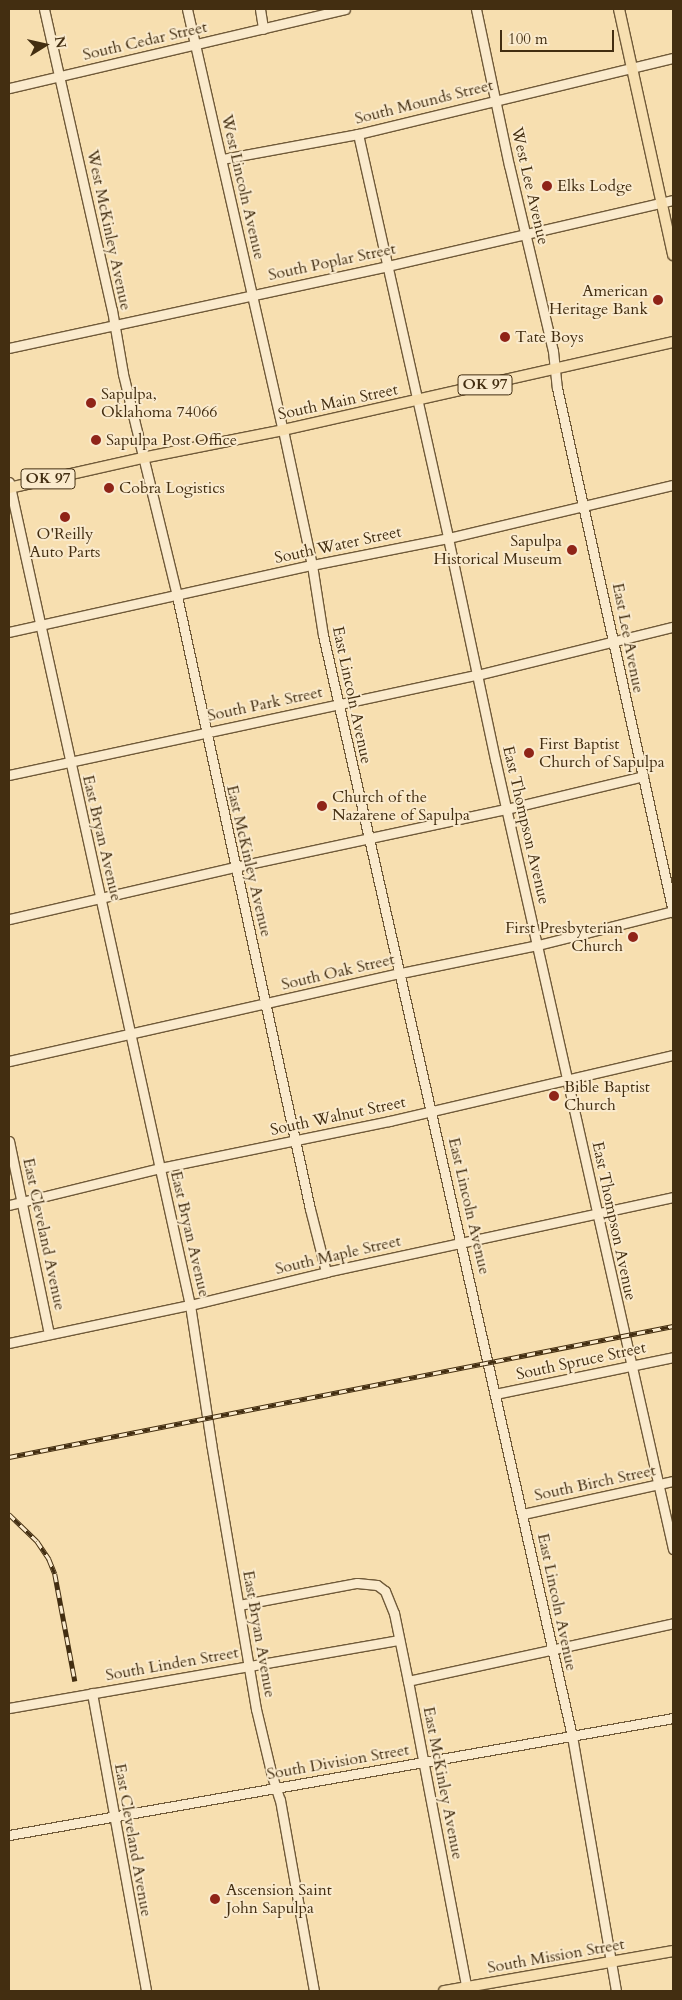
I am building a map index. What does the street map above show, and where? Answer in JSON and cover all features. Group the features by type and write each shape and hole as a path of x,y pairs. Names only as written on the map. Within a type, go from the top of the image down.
{"main road":[{"path":"619,9 673,254"},
{"name":"South Main Street","path":"9,486 283,430 673,342"},
{"name":"South Mission Street","path":"444,1991 466,1989 673,1951"}],"street":[{"name":"West McKinley Avenue","path":"44,9 112,310 113,324 142,458"},
{"name":"West Lincoln Avenue","path":"187,9 283,430"},
{"path":"260,9 264,29"},
{"name":"South Cedar Street","path":"9,88 195,46 345,9"},
{"name":"West Lee Avenue","path":"476,9 553,351 555,369"},
{"name":"South Mounds Street","path":"222,160 358,134 673,58"},
{"name":"East Thompson Avenue","path":"358,134 506,809 568,1078 630,1366 673,1549"},
{"name":"South Poplar Street","path":"9,348 387,266 673,200"},
{"name":"East Lee Avenue","path":"555,369 557,388 585,505 612,641 673,911"},
{"name":"East Lincoln Avenue","path":"283,430 312,565 323,635 401,973 572,1736 616,1991"},
{"name":"East McKinley Avenue","path":"142,458 149,475 177,596 295,1141 326,1272"},
{"name":"South Water Street","path":"9,632 312,565 448,538 673,485"},
{"name":"East Bryan Avenue","path":"9,486 190,1304 249,1666 260,1726 280,1800 314,1991"},
{"name":"South Park Street","path":"9,775 477,675 673,627"},
{"path":"9,919 235,867 506,809 644,776"},
{"name":"South Oak Street","path":"9,1061 401,973 538,945 673,911"},
{"name":"South Walnut Street","path":"9,1205 160,1168 432,1111 673,1055"},
{"name":"East Cleveland Avenue","path":"9,1141 49,1334"},
{"name":"South Maple Street","path":"9,1343 673,1196"},
{"name":"South Spruce Street","path":"495,1394 673,1357"},
{"name":"South Birch Street","path":"523,1514 673,1481"},
{"name":"East McKinley Avenue","path":"239,1605 357,1583 377,1585 385,1591 390,1599 424,1762 466,1989"},
{"path":"408,1680 673,1622"},
{"name":"South Linden Street","path":"9,1708 399,1640"},
{"name":"East Cleveland Avenue","path":"92,1693 146,1991"},
{"name":"South Division Street","path":"9,1835 673,1718"}],"railway":[{"path":"9,1457 673,1326"},
{"path":"9,1514 37,1541 49,1559 55,1574 75,1681"}],"place":[{"name":"Elks Lodge","path":"547,186"},
{"name":"American Heritage Bank","path":"658,300"},
{"name":"Tate Boys","path":"505,337"},
{"name":"Sapulpa, Oklahoma 74066","path":"91,403"},
{"name":"Sapulpa Post Office","path":"96,440"},
{"name":"Cobra Logistics","path":"109,488"},
{"name":"O'Reilly Auto Parts","path":"65,517"},
{"name":"Sapulpa Historical Museum","path":"572,550"},
{"name":"First Baptist Church of Sapulpa","path":"529,753"},
{"name":"Church of the Nazarene of Sapulpa","path":"322,806"},
{"name":"First Presbyterian Church","path":"633,937"},
{"name":"Bible Baptist Church","path":"554,1096"},
{"name":"Ascension Saint John Sapulpa","path":"215,1899"}]}
